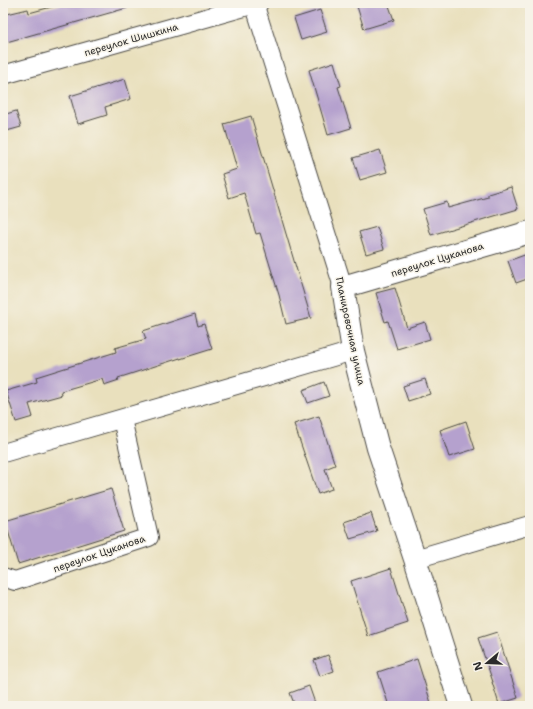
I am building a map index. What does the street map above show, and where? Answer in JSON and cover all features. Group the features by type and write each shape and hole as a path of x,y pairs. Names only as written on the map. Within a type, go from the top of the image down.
{"main road":[{"name":"переулок Цуканова","path":"343,287 530,232"},
{"name":"Планировочная улица","path":"343,287 353,351 378,448 415,559 461,706"}],"street":[{"name":"переулок Шишкина","path":"3,75 256,3"},
{"name":"Планировочная улица","path":"256,3 343,287"},
{"path":"3,454 353,351"},
{"name":"переулок Цуканова","path":"3,577 15,581 149,537 122,419"},
{"path":"415,559 530,525"}],"building":[{"path":"66,3 126,3 127,8 3,43 3,15 28,9 29,13"},
{"path":"356,3 388,3 394,20 364,29"},
{"path":"320,10 327,32 301,40 294,18"},
{"path":"334,62 341,86 338,87 351,128 328,135 309,70"},
{"path":"125,79 131,99 105,107 107,115 78,124 70,96"},
{"path":"16,111 21,127 3,132 3,115"},
{"path":"251,116 311,318 286,324 279,295 260,233 256,234 244,193 229,198 222,174 237,169 224,124"},
{"path":"380,150 387,172 360,180 353,158"},
{"path":"511,187 518,209 431,235 423,209 447,202 448,208 488,197 488,194"},
{"path":"377,227 384,249 366,254 359,232"},
{"path":"530,253 530,278 516,283 508,261"},
{"path":"395,288 407,328 425,322 430,339 397,349 388,321 385,322 376,293"},
{"path":"195,314 198,326 204,324 212,349 118,378 119,380 104,385 102,379 61,391 62,395 29,404 33,417 16,422 6,391 37,382 36,377 116,352 115,348 146,339 143,331"},
{"path":"425,379 430,394 408,401 403,386"},
{"path":"324,382 329,396 308,403 303,390"},
{"path":"319,416 335,465 325,469 332,489 318,494 294,424"},
{"path":"466,421 475,449 449,457 440,430"},
{"path":"111,489 124,531 18,564 5,521"},
{"path":"371,513 377,531 350,539 344,522"},
{"path":"391,568 408,623 368,636 351,581"},
{"path":"497,632 518,698 499,704 478,638"},
{"path":"328,655 334,671 320,676 314,660"},
{"path":"417,659 432,706 389,706 378,672"},
{"path":"309,686 316,706 295,706 290,693"}]}
